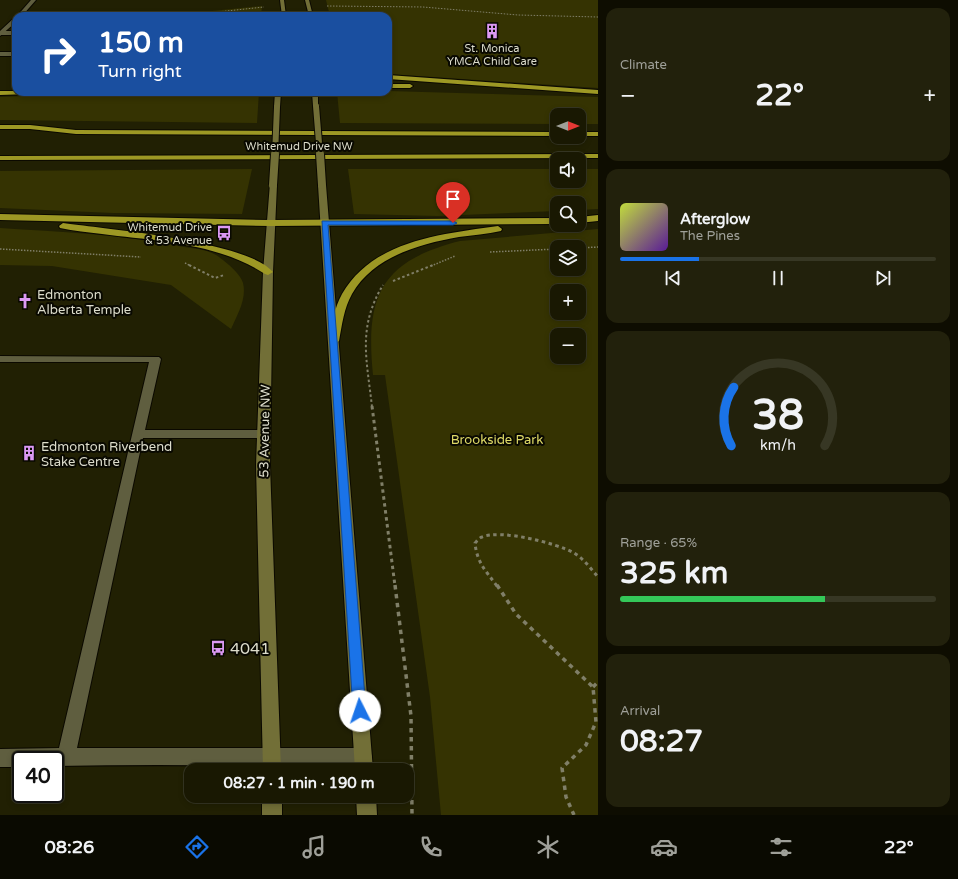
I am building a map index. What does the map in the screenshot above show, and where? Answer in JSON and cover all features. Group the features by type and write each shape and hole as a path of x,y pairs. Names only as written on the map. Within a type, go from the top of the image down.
{"highway":[{"path":"392,77 598,92"},
{"path":"392,86 513,87"},
{"path":"0,93 12,92"},
{"name":"Whitemud Drive NW","path":"0,126 30,127 76,132 550,134"},
{"path":"0,134 76,132"},
{"path":"586,134 598,134"},
{"name":"Whitemud Drive NW","path":"0,158 598,156"},
{"path":"0,217 270,223 550,222"},
{"path":"0,217 153,237 212,249 249,259 268,272"},
{"path":"586,219 598,218"},
{"path":"334,342 341,309 347,293 359,278 372,266 394,253 422,241 442,237 550,222"}],"street":[{"path":"23,12 34,0"},
{"path":"282,0 284,12"},
{"path":"307,0 310,12"},
{"path":"0,34 12,23"},
{"path":"0,34 12,33"},
{"path":"0,54 12,54"},
{"name":"53 Avenue NW","path":"272,763 263,473 268,272 278,96"},
{"path":"315,96 363,763"},
{"path":"0,359 155,359 66,758"},
{"path":"138,434 264,434"},
{"path":"0,758 66,758 272,763"},
{"path":"272,803 272,815"},
{"path":"366,803 367,815"}],"path":[{"path":"218,12 283,6"},
{"path":"308,6 404,6 518,15 598,17"},
{"path":"586,248 598,247"},
{"path":"0,249 144,258"},
{"path":"487,252 550,249"},
{"path":"393,281 457,256"},
{"path":"180,260 215,278 224,275"},
{"path":"384,283 368,313 365,328 366,348 411,716 412,815"},
{"path":"574,815 566,797 562,768 586,745 596,722 597,708 593,687 516,614 481,566 476,553 475,543 481,537 494,535 519,536 559,545 575,553 598,577"},
{"path":"593,687 598,682"}],"green space":[{"path":"326,0 598,0 598,88 392,74 392,12 329,12"},
{"path":"262,6 261,12 202,12"},
{"path":"41,11 202,12 40,12"},
{"path":"392,91 598,97 598,124 586,124 586,108 550,108 550,124 340,123 337,96 392,96"},
{"path":"259,96 257,123 0,120 0,97"},
{"path":"252,169 242,214 113,213 0,208 0,171"},
{"path":"348,169 550,169 550,188 586,188 586,169 598,169 598,209 586,210 586,196 550,196 550,211 438,216 354,214"},
{"path":"0,228 112,236 208,251 228,264 242,279 244,289 243,301 231,329 171,285 52,266 0,265"},
{"name":"Brookside Park","path":"598,229 598,815 441,815 430,697 385,375 373,375 371,347 372,324 376,303 384,286 396,271 412,259 433,249 460,241 564,232 586,232 586,230"}],"place":[{"name":"St. Monica YMCA Child Care","path":"492,31"},
{"name":"Whitemud Drive & 53 Avenue","path":"224,233"},
{"name":"Edmonton Alberta Temple","path":"25,301"},
{"name":"Edmonton Riverbend Stake Centre","path":"29,453"},
{"name":"4041","path":"218,648"}],"route":[{"path":"360,711 334,342 324,223 453,223"}]}
